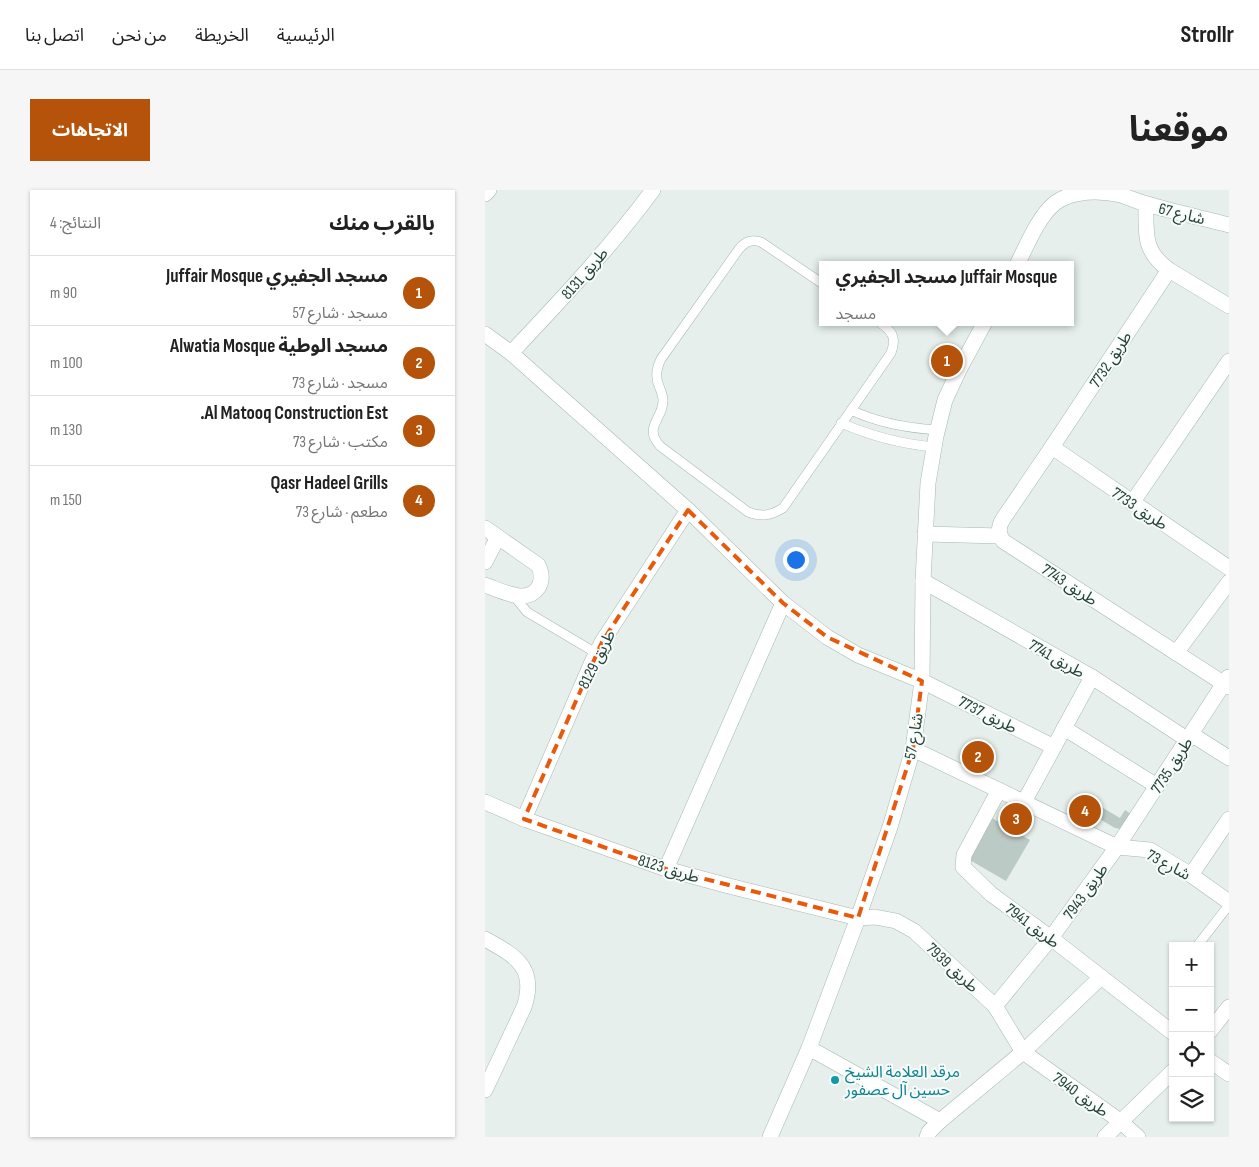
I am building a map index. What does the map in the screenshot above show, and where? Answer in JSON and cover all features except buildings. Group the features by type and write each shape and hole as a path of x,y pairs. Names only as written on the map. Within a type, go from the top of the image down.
{"street":[{"path":"485,194 489,190"},
{"name":"طريق 8131","path":"511,353 598,258 653,190"},
{"name":"شارع 67","path":"1031,238 1045,214 1061,193 1082,191 1108,192 1140,202"},
{"name":"شارع 67","path":"1031,238 1055,215 1073,204 1102,198 1118,198 1140,202 1229,225"},
{"path":"1140,202 1148,244 1160,264 1229,306"},
{"path":"1019,261 1031,238"},
{"name":"طريق 7732","path":"1052,447 1169,270"},
{"name":"شارع 57","path":"770,1137 809,1048 858,918 890,826 913,749 922,682 923,581 928,483 937,430 945,400 983,326"},
{"path":"485,334 511,353 688,510 783,603 827,637 858,655 922,682"},
{"path":"1132,503 1229,361"},
{"path":"925,534 1000,536 1000,524 1052,447"},
{"name":"طريق 7733","path":"1052,447 1229,568"},
{"name":"طريق 8129","path":"524,819 596,653 609,630 688,510"},
{"path":"485,528 538,565 542,579 540,586 528,596 514,596 485,585"},
{"name":"طريق 7743","path":"1000,536 1003,541 1176,653 1227,682"},
{"path":"485,562 498,537"},
{"name":"طريق 7741","path":"923,581 1092,678 1189,737 1229,758"},
{"path":"1176,653 1229,582"},
{"path":"666,869 783,603"},
{"path":"1024,802 1092,678"},
{"name":"طريق 7737","path":"922,682 1054,747"},
{"name":"طريق 7735","path":"1117,846 1227,682"},
{"path":"1065,728 1157,786"},
{"name":"شارع 73","path":"913,749 1117,846 1150,850 1191,875 1229,903"},
{"name":"طريق 7941","path":"999,790 964,855 963,867 991,894 1051,938 1170,1032"},
{"name":"طريق 8123","path":"485,802 524,819 666,869 858,918"},
{"path":"1191,875 1229,818"},
{"name":"طريق 7943","path":"995,1006 1051,938 1117,846"},
{"name":"طريق 7939","path":"858,918 875,917 895,921 914,931 995,1006 1023,1052"},
{"path":"485,939 511,954 520,962 528,984 524,1007 485,1090"},
{"path":"927,1137 929,1132 940,1121 1023,1052 1101,977"},
{"path":"1214,1026 1229,1007"},
{"path":"809,1048 940,1121"},
{"name":"طريق 7940","path":"1023,1052 1120,1121 1138,1137"},
{"path":"1214,1064 1229,1074"},
{"path":"1105,1137 1169,1075"}],"lane":[{"path":"819,281 761,242 755,240 743,244 661,358 658,365 657,379 664,399 663,407 653,429 656,441 748,512 766,516 783,508 789,501 891,353 894,345 893,337 884,326"},
{"path":"851,410 884,422 919,429 937,430"},
{"path":"841,423 877,437 934,447"},
{"path":"514,596 527,612 596,653"},
{"path":"1200,942 1229,903"}],"highlighted area":[{"path":"688,510 783,603 827,637 922,681 913,749 858,918 666,869 524,819 602,642"}],"place":[{"name":"مسجد الجفيري Juffair Mosque","path":"947,361"},
{"name":"مسجد الوطية Alwatia Mosque","path":"978,757"},
{"name":"Qasr Hadeel Grills","path":"1085,811"},
{"name":"Al Matooq Construction Est.","path":"1016,819"},
{"name":"مرقد العلامة الشيخ حسين آل عصفور","path":"835,1080"}]}
